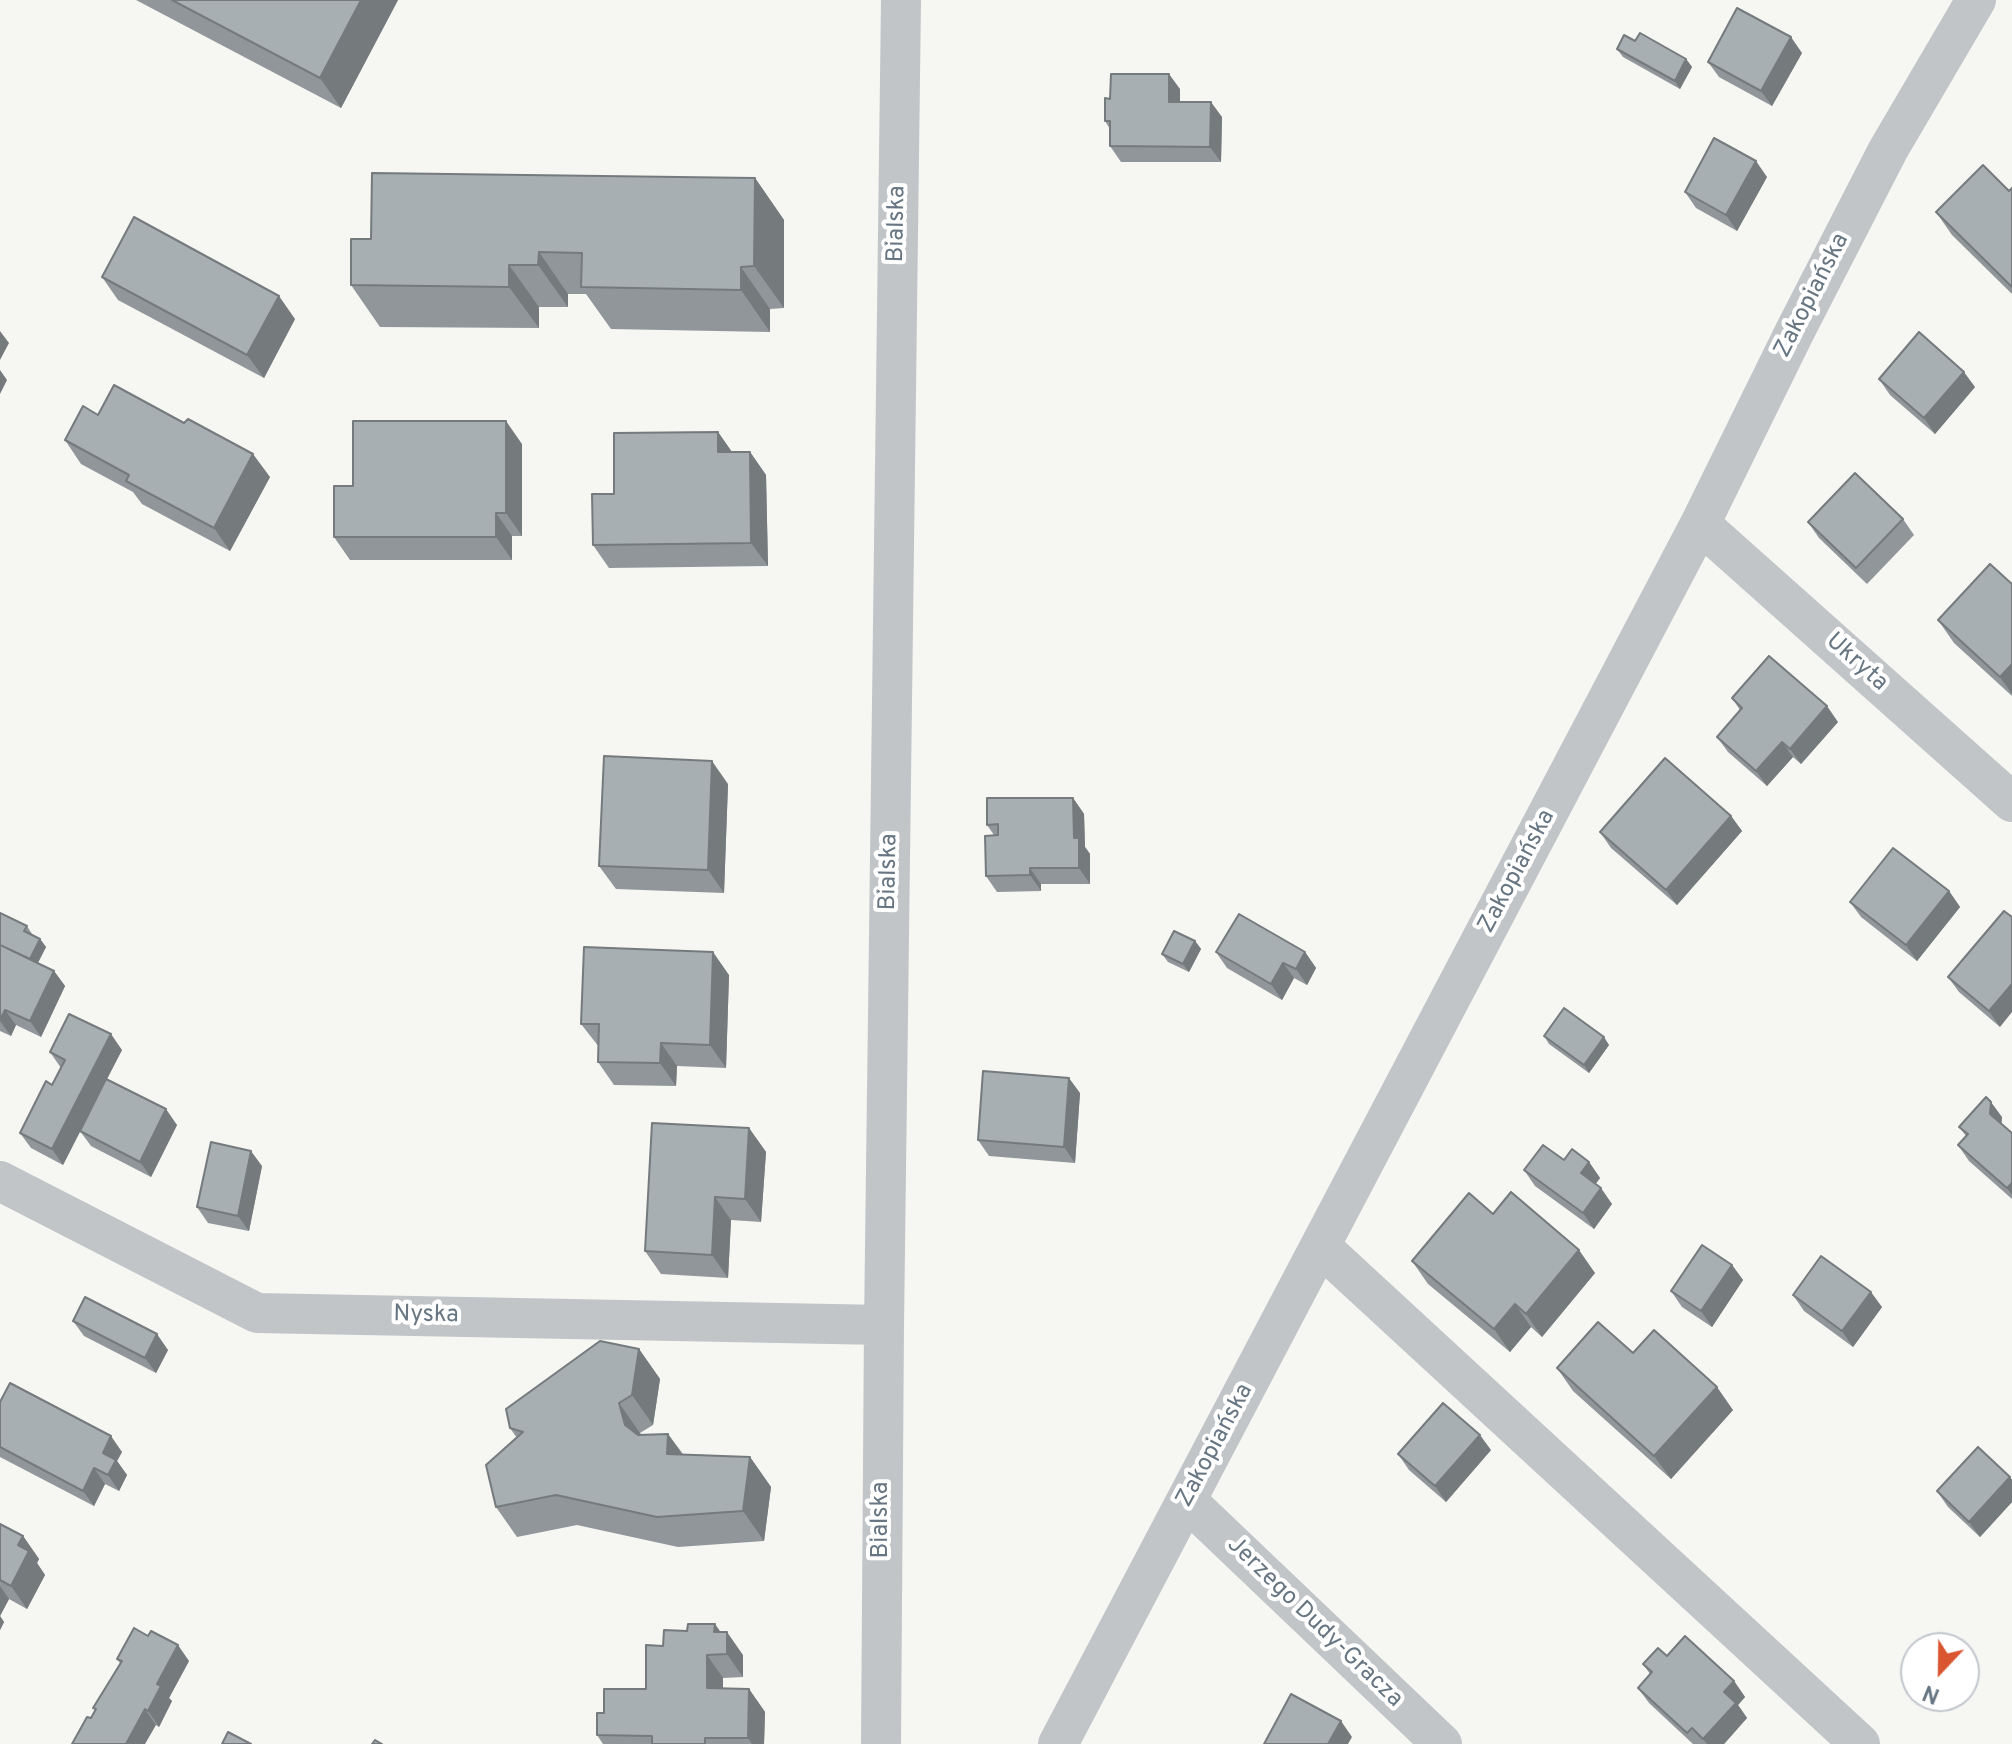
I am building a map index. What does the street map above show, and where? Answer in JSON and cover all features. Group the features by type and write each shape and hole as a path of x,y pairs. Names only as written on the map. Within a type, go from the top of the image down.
{"street":[{"name":"Bialska","path":"881,1744 901,0"},
{"name":"Zakopiańska","path":"1058,1744 1700,524 1888,150 1976,0"},
{"name":"Ukryta","path":"1700,524 2012,802"},
{"name":"Nyska","path":"0,1181 257,1313 884,1325"},
{"path":"1321,1247 1860,1744"},
{"name":"Jerzego Dudy-Gracza","path":"1187,1501 1442,1744"}],"building":[{"path":"172,0 361,0 320,78"},
{"path":"1737,8 1791,37 1761,91 1708,62"},
{"path":"1640,33 1686,59 1675,81 1617,49 1624,35 1635,41"},
{"path":"1111,74 1169,74 1169,102 1211,102 1210,147 1110,146 1110,121 1105,121 1105,98 1110,99"},
{"path":"1714,138 1756,161 1726,215 1685,192"},
{"path":"1983,165 2009,191 2012,188 2012,287 1936,212"},
{"path":"372,173 755,178 754,266 741,267 741,290 581,287 582,253 539,252 538,265 509,265 509,287 351,285 351,239 371,239"},
{"path":"134,217 279,296 247,355 102,277"},
{"path":"1919,332 1964,372 1924,418 1879,379"},
{"path":"114,385 184,423 188,419 253,454 214,528 126,481 129,475 65,440 83,406 98,415"},
{"path":"353,421 506,421 506,513 496,513 496,537 334,537 334,486 353,486"},
{"path":"718,432 718,452 750,452 751,543 593,545 592,494 614,494 614,433"},
{"path":"1855,473 1903,519 1856,568 1808,522"},
{"path":"1990,564 2012,584 2012,664 2000,677 1938,620"},
{"path":"1769,656 1827,706 1790,749 1782,742 1756,771 1717,737 1742,708 1732,698"},
{"path":"604,756 712,761 708,870 599,866"},
{"path":"1665,758 1731,816 1666,890 1600,832"},
{"path":"987,798 1073,798 1074,838 1079,838 1079,868 1030,868 1030,875 986,876 985,836 998,835 998,824 987,825"},
{"path":"1893,848 1949,891 1906,945 1850,902"},
{"path":"2004,911 2012,917 2012,984 1989,1011 1948,977"},
{"path":"0,913 27,926 24,931 40,939 30,959 0,945"},
{"path":"1239,914 1305,952 1296,969 1283,963 1271,984 1216,952"},
{"path":"1174,931 1195,941 1183,964 1162,954"},
{"path":"0,945 54,971 30,1021 5,1010 0,1020"},
{"path":"584,947 713,952 710,1045 661,1043 660,1063 598,1062 599,1024 581,1024"},
{"path":"1564,1008 1604,1037 1584,1065 1544,1036"},
{"path":"69,1014 111,1034 52,1149 20,1133 46,1081 52,1085 65,1060 50,1052"},
{"path":"983,1071 1069,1078 1064,1147 978,1140"},
{"path":"106,1079 166,1109 140,1162 80,1131"},
{"path":"1986,1097 1991,1102 1990,1114 2012,1133 2012,1183 2007,1188 1958,1145 1968,1134 1959,1127"},
{"path":"652,1123 749,1128 745,1199 715,1197 712,1255 645,1251"},
{"path":"211,1142 251,1151 238,1216 197,1207"},
{"path":"1543,1145 1564,1160 1572,1149 1589,1162 1581,1173 1601,1188 1583,1213 1524,1170"},
{"path":"1511,1192 1579,1250 1526,1314 1515,1304 1494,1329 1412,1261 1469,1193 1493,1214"},
{"path":"1702,1245 1732,1265 1701,1311 1671,1291"},
{"path":"1821,1256 1871,1292 1842,1331 1793,1295"},
{"path":"85,1297 157,1334 145,1358 73,1321"},
{"path":"1598,1322 1633,1353 1654,1330 1717,1387 1654,1456 1557,1368"},
{"path":"600,1341 639,1349 632,1395 619,1403 625,1425 638,1435 668,1434 667,1454 750,1457 743,1511 657,1517 556,1495 496,1507 486,1465 523,1432 510,1428 506,1409"},
{"path":"10,1383 111,1436 103,1453 116,1460 108,1475 94,1468 83,1491 0,1447 0,1402"},
{"path":"1443,1403 1480,1435 1435,1486 1398,1454"},
{"path":"1978,1447 2010,1477 1969,1522 1937,1491"},
{"path":"0,1524 23,1536 18,1545 29,1551 11,1586 0,1580"},
{"path":"688,1624 715,1624 714,1632 727,1632 727,1654 707,1655 707,1688 749,1689 748,1738 705,1738 705,1744 652,1744 652,1736 597,1735 597,1713 604,1713 604,1689 646,1689 646,1645 663,1646 664,1630 687,1631"},
{"path":"134,1628 148,1636 151,1631 178,1645 157,1684 161,1686 148,1711 145,1709 126,1744 72,1744 87,1717 91,1718 96,1709 93,1708 122,1661 117,1659"},
{"path":"1685,1636 1734,1681 1724,1692 1736,1703 1703,1739 1692,1728 1687,1733 1638,1688 1652,1672 1643,1664 1658,1648 1667,1656"},
{"path":"1291,1694 1341,1721 1328,1744 1264,1744"},
{"path":"228,1732 251,1744 222,1744"}]}
